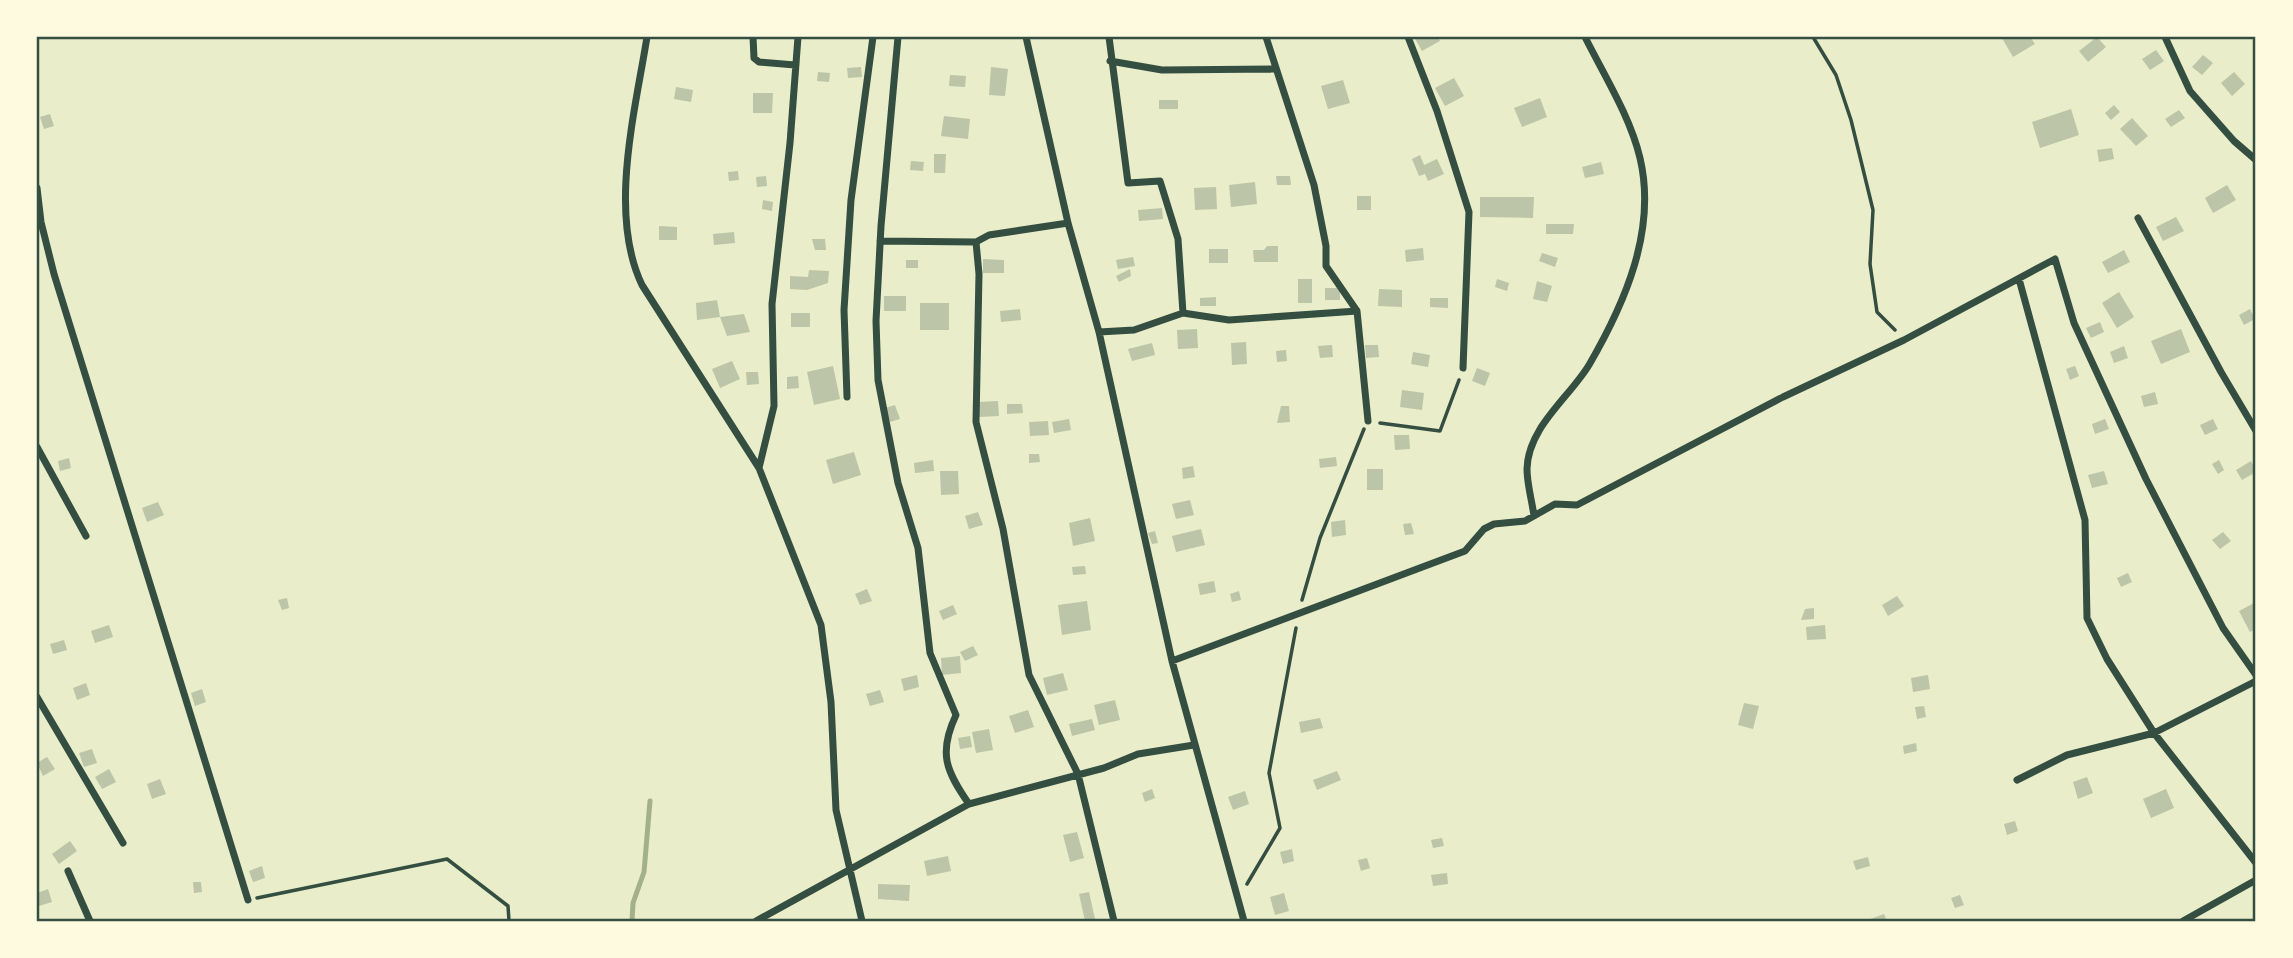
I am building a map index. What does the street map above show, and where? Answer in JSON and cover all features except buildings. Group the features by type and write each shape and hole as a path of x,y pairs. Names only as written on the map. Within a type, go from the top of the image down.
{"street":[{"path":"647,37 631,139 626,238 642,285 759,468 821,625 831,702 836,810 862,921"},
{"path":"753,37 754,58 759,62 795,65"},
{"path":"759,468 774,406 772,304 790,143 798,37"},
{"path":"847,397 844,310 847,255 851,200 873,37"},
{"path":"898,37 880,241 876,321 878,380 898,483 918,548 930,653 956,715 944,740 951,778 969,804"},
{"path":"1026,37 1068,223 1099,332 1172,661 1244,921"},
{"path":"1109,37 1110,61 1128,183 1160,181 1174,221 1183,274 1184,313"},
{"path":"1266,37 1314,185 1326,246 1326,266 1357,312 1368,421"},
{"path":"1408,37 1437,111 1469,212 1463,368"},
{"path":"1534,516 1527,467 1535,436 1588,366 1639,258 1646,217 1640,158 1615,97 1585,37"},
{"path":"2165,37 2190,92 2234,141 2256,160"},
{"path":"1110,61 1162,70 1276,69"},
{"path":"37,188 39,222 248,900"},
{"path":"2138,218 2256,431"},
{"path":"880,241 976,242 989,235 1068,223"},
{"path":"976,242 979,274 976,422 1003,529 1029,675 1077,774 1114,921"},
{"path":"1172,661 1465,551 1484,529 1494,524 1525,521 1555,505 1577,505 1783,397 1905,340 2055,260 2074,323 2146,479 2223,628 2256,675"},
{"path":"2019,279 2085,520 2087,618 2107,659 2154,733 2256,863"},
{"path":"1099,332 1134,330 1184,313 1228,320 1357,312"},
{"path":"37,447 86,536"},
{"path":"2017,780 2067,755 2154,733 2256,681"},
{"path":"37,697 122,843"},
{"path":"756,921 969,804 1104,768 1138,754 1194,745"},
{"path":"68,870 90,921"},
{"path":"2183,921 2256,880"}],"path":[{"path":"1813,37 1836,75 1872,209 1870,264 1877,312 1905,340"},
{"path":"248,900 447,859 508,906 509,921"}],"waterway":[{"path":"632,921 633,903 644,872 650,801"}]}
